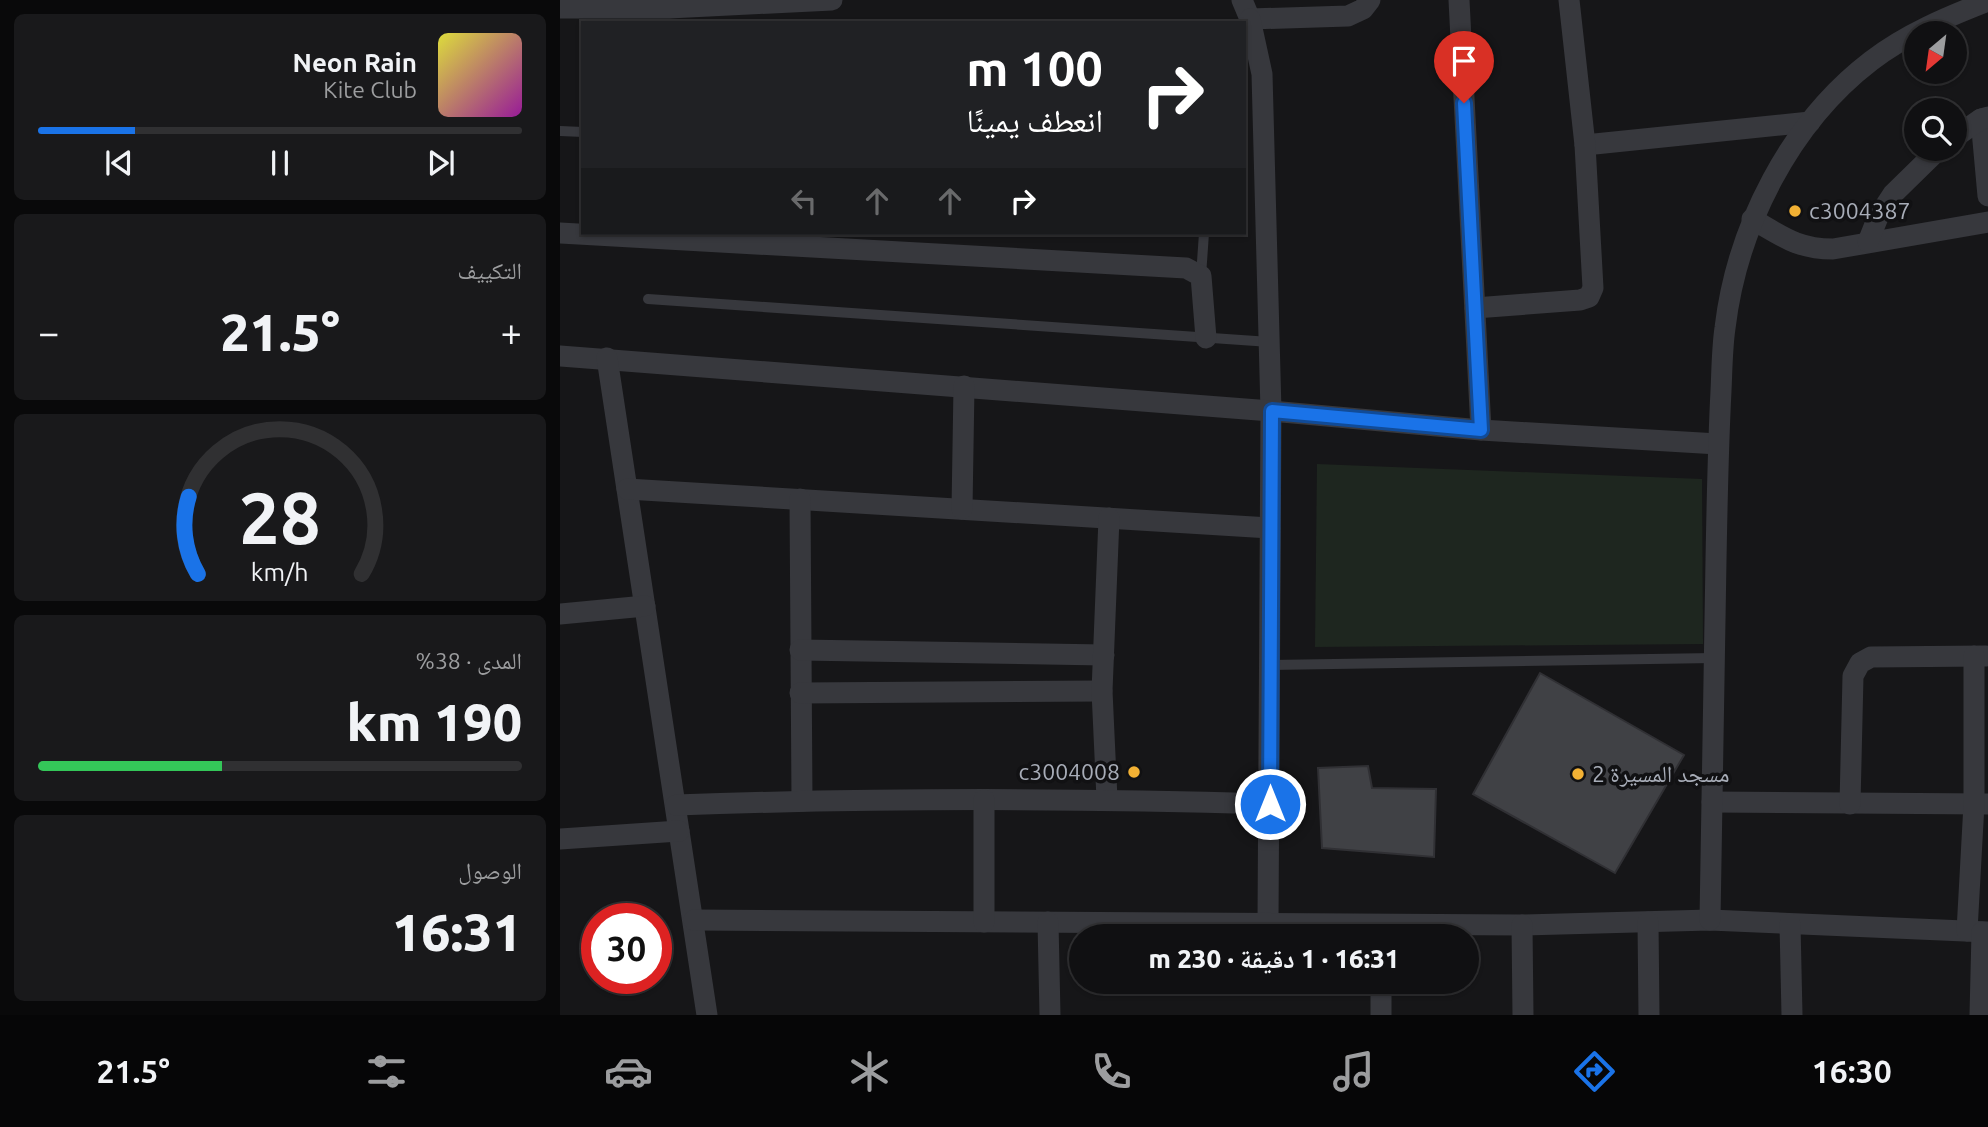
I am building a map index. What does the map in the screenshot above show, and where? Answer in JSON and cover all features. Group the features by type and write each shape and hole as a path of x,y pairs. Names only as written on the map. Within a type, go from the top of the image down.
{"street":[{"path":"560,8 669,8 832,0"},
{"path":"1268,923 1272,411 1262,74 1246,10 1348,16 1363,9 1370,0"},
{"path":"1459,0 1481,430"},
{"path":"1475,308 1580,300 1589,297 1592,288 1585,145 1569,0"},
{"path":"1710,920 1717,444 1724,328 1737,263 1752,219 1773,177 1810,122 1839,88 1872,59 1935,22 1988,1"},
{"path":"1967,129 1985,118"},
{"path":"1985,118 1988,196"},
{"path":"1585,145 1810,122"},
{"path":"1868,242 1878,217 1893,194 1927,161"},
{"path":"1752,219 1798,245 1815,249 1988,222"},
{"path":"560,233 581,234"},
{"path":"596,235 1186,268 1201,276 1206,338"},
{"path":"560,356 964,386 1481,430 1717,444"},
{"path":"607,358 707,1015"},
{"path":"962,509 964,386"},
{"path":"627,489 1270,528"},
{"path":"800,499 802,801"},
{"path":"1107,799 1102,691 1109,518"},
{"path":"560,614 645,606"},
{"path":"800,650 1104,655"},
{"path":"1850,804 1853,676 1860,663 1871,657 1981,656 1980,1015"},
{"path":"800,693 1102,691"},
{"path":"676,805 802,801 1107,799 1270,804"},
{"path":"984,800 984,922"},
{"path":"1712,802 1981,804"},
{"path":"560,839 679,831"},
{"path":"694,920 1284,924"},
{"path":"1479,927 1710,920 1979,932"},
{"path":"1048,922 1050,1015"},
{"path":"1648,922 1649,1015"},
{"path":"1790,924 1792,1015"},
{"path":"1522,925 1523,1015"},
{"path":"1381,994 1381,1015"}],"lane":[{"path":"560,131 581,132"},
{"path":"1201,276 1205,235"},
{"path":"648,299 1270,342"},
{"path":"1270,665 1714,658"}],"shaded area":[{"path":"1317,464 1702,479 1703,644 1315,647"}],"building":[{"name":"مسجد المسيرة 2","path":"1540,673 1684,755 1615,873 1473,794"},
{"path":"1368,766 1372,788 1436,789 1434,857 1322,848 1318,768"}],"place":[{"name":"c3004387","path":"1795,211"},
{"name":"c3004008","path":"1134,772"},
{"name":"مسجد المسيرة 2","path":"1578,774"}],"route":[{"path":"1270,804 1272,411 1481,430 1464,103"}]}
